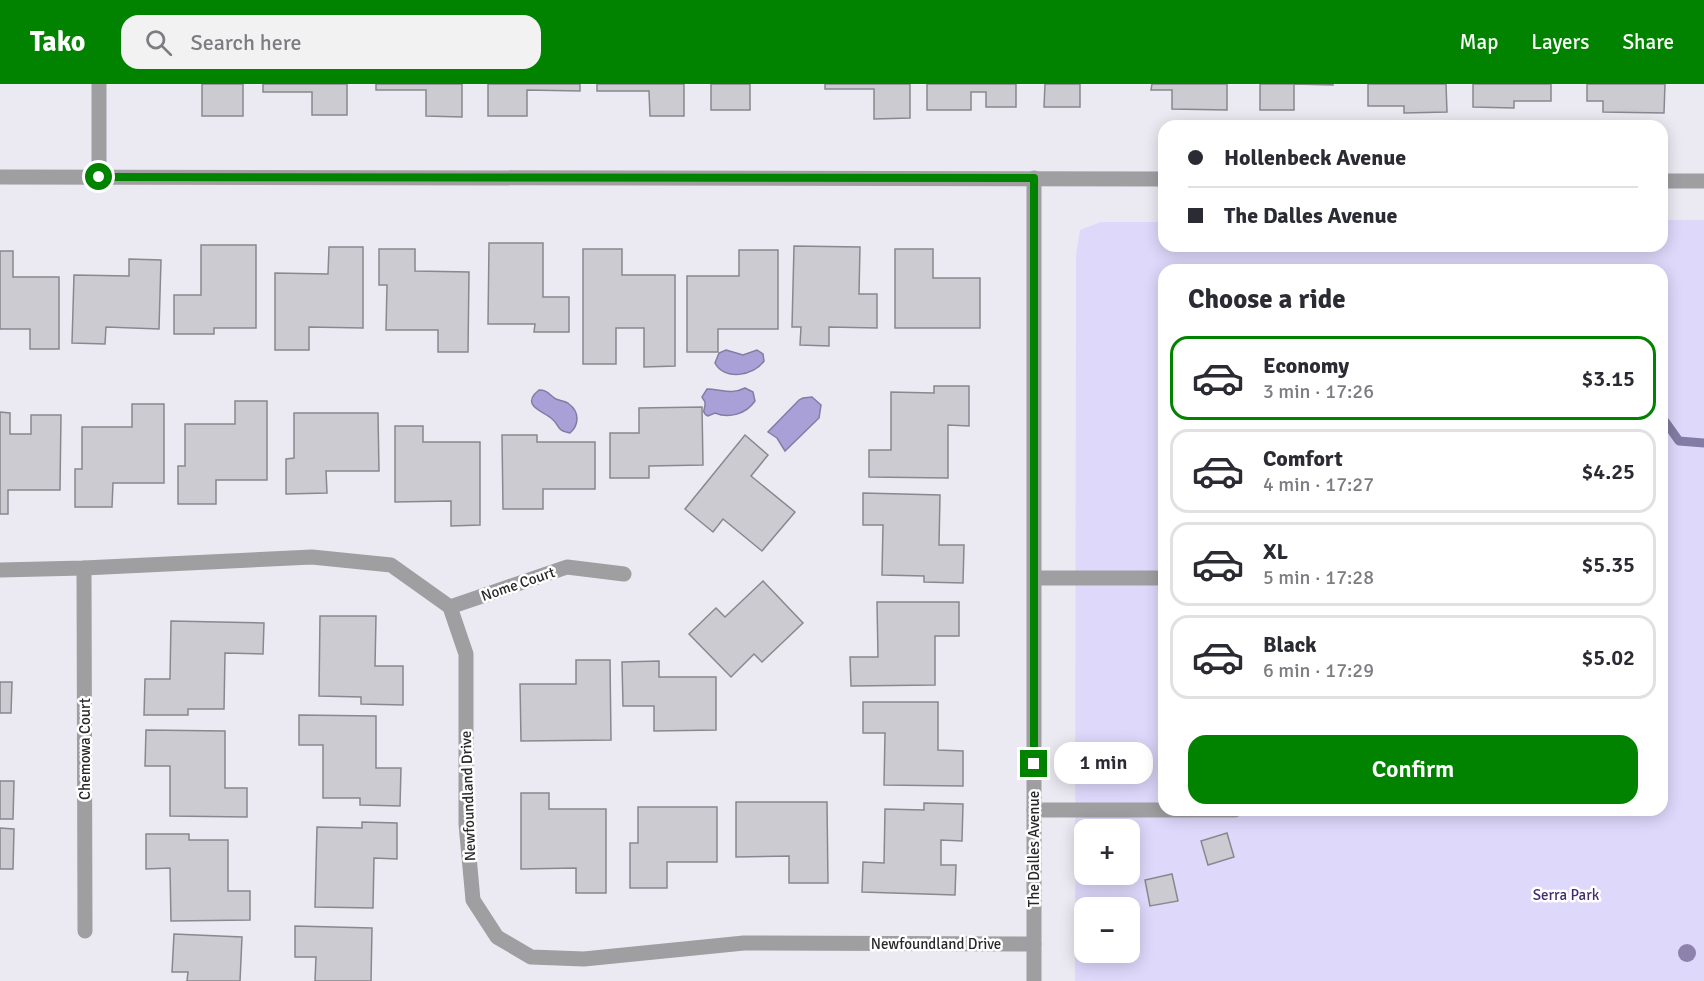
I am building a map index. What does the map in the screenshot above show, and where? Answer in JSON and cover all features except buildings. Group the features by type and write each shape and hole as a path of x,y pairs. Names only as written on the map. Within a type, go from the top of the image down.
{"street":[{"path":"99,84 99,177"},
{"path":"0,177 1158,178"},
{"name":"The Dalles Avenue","path":"1034,178 1034,981"},
{"path":"1668,181 1704,181"},
{"path":"0,570 312,557 391,565 450,607"},
{"name":"Nome Court","path":"450,607 567,567 624,574"},
{"name":"Chemowa Court","path":"84,568 86,931"},
{"path":"1035,578 1158,579"},
{"name":"Newfoundland Drive","path":"450,607 466,654 466,824 473,900 497,937 531,957 584,959 744,943 1034,944"},
{"path":"1034,810 1158,810"}],"green space":[{"name":"Serra Park","path":"1668,220 1704,220 1704,981 1075,981 1075,963 1140,963 1140,897 1075,897 1075,885 1140,885 1140,819 1075,819 1076,254 1080,230 1101,222 1158,222 1158,252 1668,252"}],"shaded area":[{"path":"726,350 743,355 757,350 763,354 764,361 746,373 725,372 715,363 719,353"},
{"path":"745,388 753,392 755,401 747,409 731,415 715,413 708,416 704,413 705,402 702,397 707,389 731,391"},
{"path":"539,390 573,407 577,419 570,433 560,429 551,418 534,407 532,400"},
{"path":"812,397 821,405 819,418 785,451 777,438 768,432 799,400"}],"waterway":[{"path":"1668,425 1679,441 1704,443"}],"route":[{"path":"99,177 1034,178 1034,764"}]}
